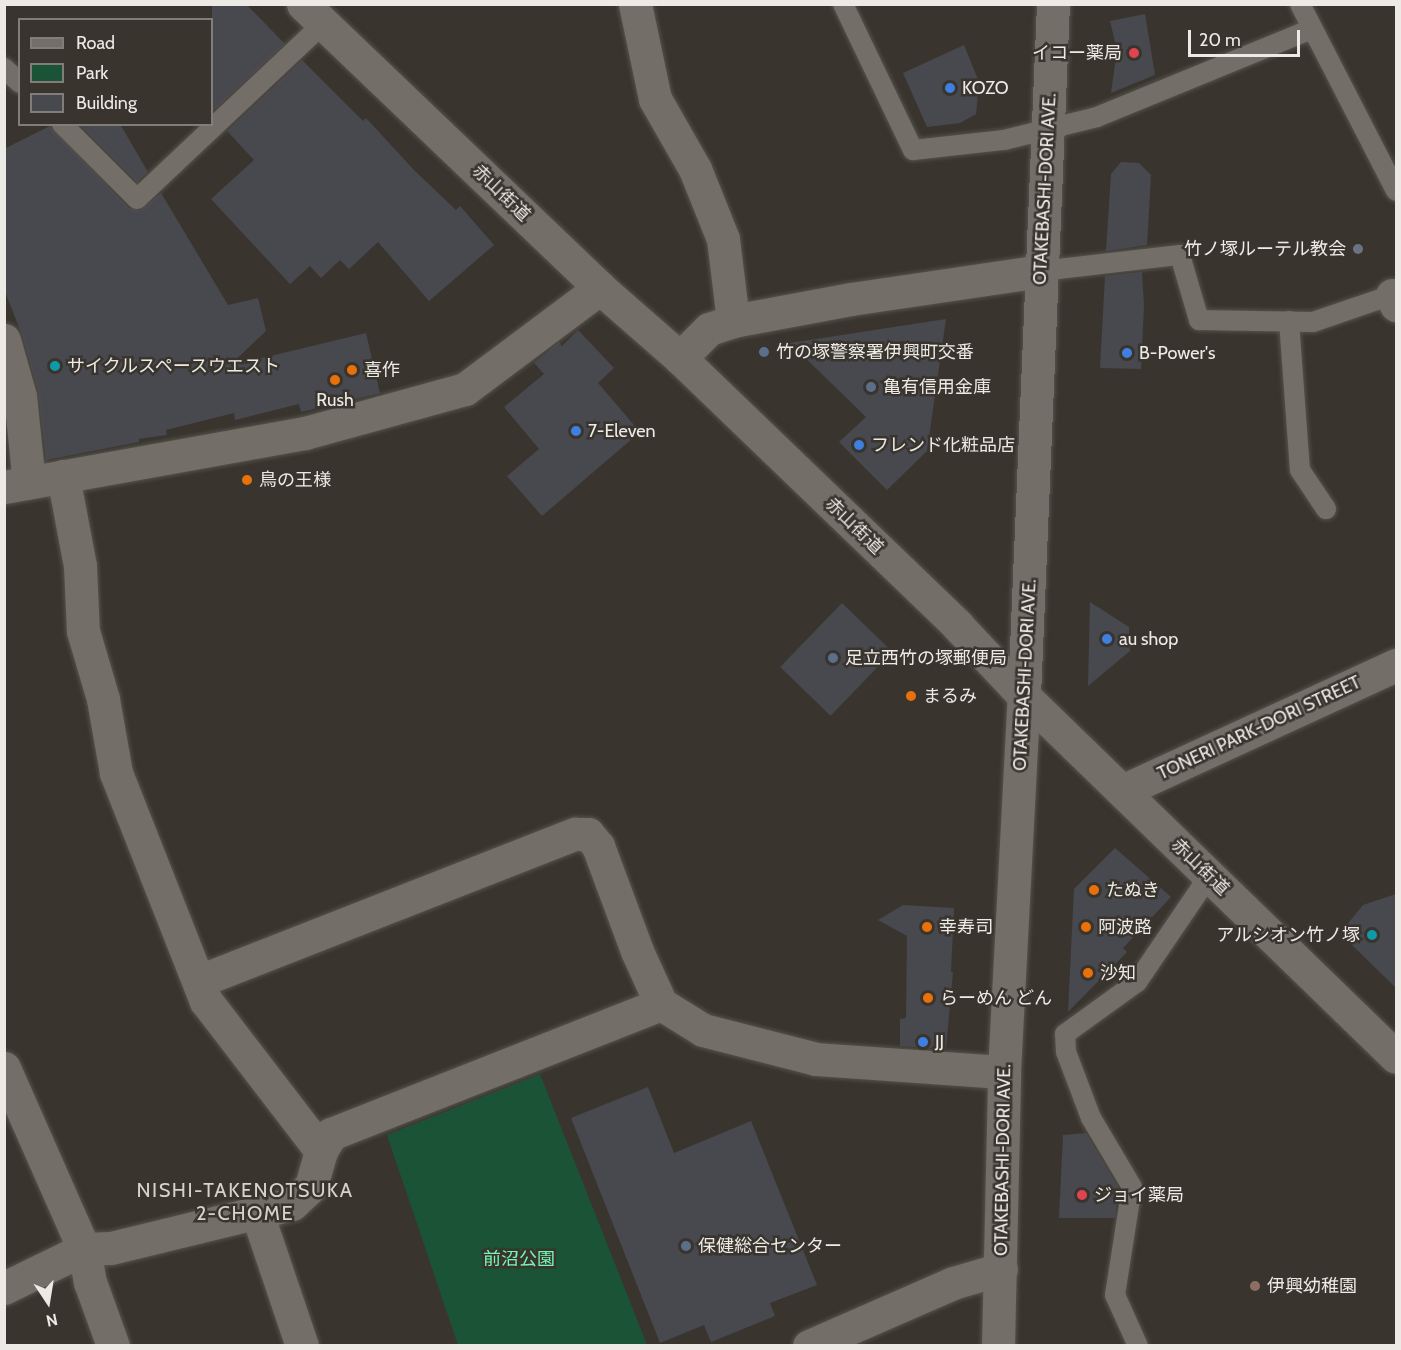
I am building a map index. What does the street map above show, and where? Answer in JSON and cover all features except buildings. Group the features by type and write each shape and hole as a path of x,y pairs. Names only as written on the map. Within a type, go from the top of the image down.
{"street":[{"path":"635,4 655,99 695,169 723,239 733,321"},
{"name":"OTAKEBASHI-DORI AVE.","path":"998,1346 1004,1072 1024,696 1053,4"},
{"name":"赤山街道","path":"313,14 600,288 680,358 1396,1057"},
{"path":"680,358 709,329 733,321 851,299 1041,271"},
{"path":"4,340 20,396 17,485 305,433 465,389 600,288"},
{"path":"63,476 80,566 83,631 103,699 117,773 206,1001 321,1151"},
{"name":"TONERI PARK-DORI STREET","path":"1122,791 1396,665"},
{"path":"199,981 575,834 588,834 598,846 637,951 661,1004 703,1030 816,1059 1004,1072"},
{"path":"4,1288 84,1249 111,1248 292,1204 312,1186 321,1151 331,1134 661,1004"},
{"path":"4,1068 84,1249 90,1282 113,1346"},
{"path":"257,1213 302,1346"},
{"path":"808,1346 953,1283 1001,1269"}],"lane":[{"path":"843,4 913,150 1004,140 1096,117 1312,29"},
{"path":"1300,4 1396,191"},
{"path":"213,119 313,14"},
{"path":"4,68 18,81"},
{"path":"64,126 137,199 206,126"},
{"path":"1041,271 1180,255 1199,320 1313,322 1395,297"},
{"path":"1289,321 1300,470 1326,509"},
{"path":"1138,1346 1115,1294 1132,1187 1091,1118 1066,1052 1065,1034 1137,982 1209,876"}],"green space":[{"name":"前沼公園","path":"540,1074 647,1345 458,1345 387,1135"}],"place":[{"name":"イコー薬局","path":"1134,53"},
{"name":"KOZO","path":"950,88"},
{"name":"竹ノ塚ルーテル教会","path":"1358,249"},
{"name":"竹の塚警察署伊興町交番","path":"764,352"},
{"name":"B-Power's","path":"1127,353"},
{"name":"サイクルスペースウエスト","path":"55,366"},
{"name":"喜作","path":"352,370"},
{"name":"Rush","path":"335,380"},
{"name":"亀有信用金庫","path":"871,387"},
{"name":"7-Eleven","path":"576,431"},
{"name":"フレンド化粧品店","path":"859,445"},
{"name":"鳥の王様","path":"247,480"},
{"name":"au shop","path":"1107,639"},
{"name":"足立西竹の塚郵便局","path":"833,658"},
{"name":"まるみ","path":"911,696"},
{"name":"たぬき","path":"1094,890"},
{"name":"幸寿司","path":"927,927"},
{"name":"阿波路","path":"1086,927"},
{"name":"アルシオン竹ノ塚","path":"1372,935"},
{"name":"沙知","path":"1088,973"},
{"name":"らーめん どん","path":"928,998"},
{"name":"JJ","path":"923,1042"},
{"name":"ジョイ薬局","path":"1082,1195"},
{"name":"保健総合センター","path":"686,1246"},
{"name":"伊興幼稚園","path":"1255,1286"}],"district":[{"name":"NISHI-TAKENOTSUKA 2-CHOME","path":"245,1202"}]}
